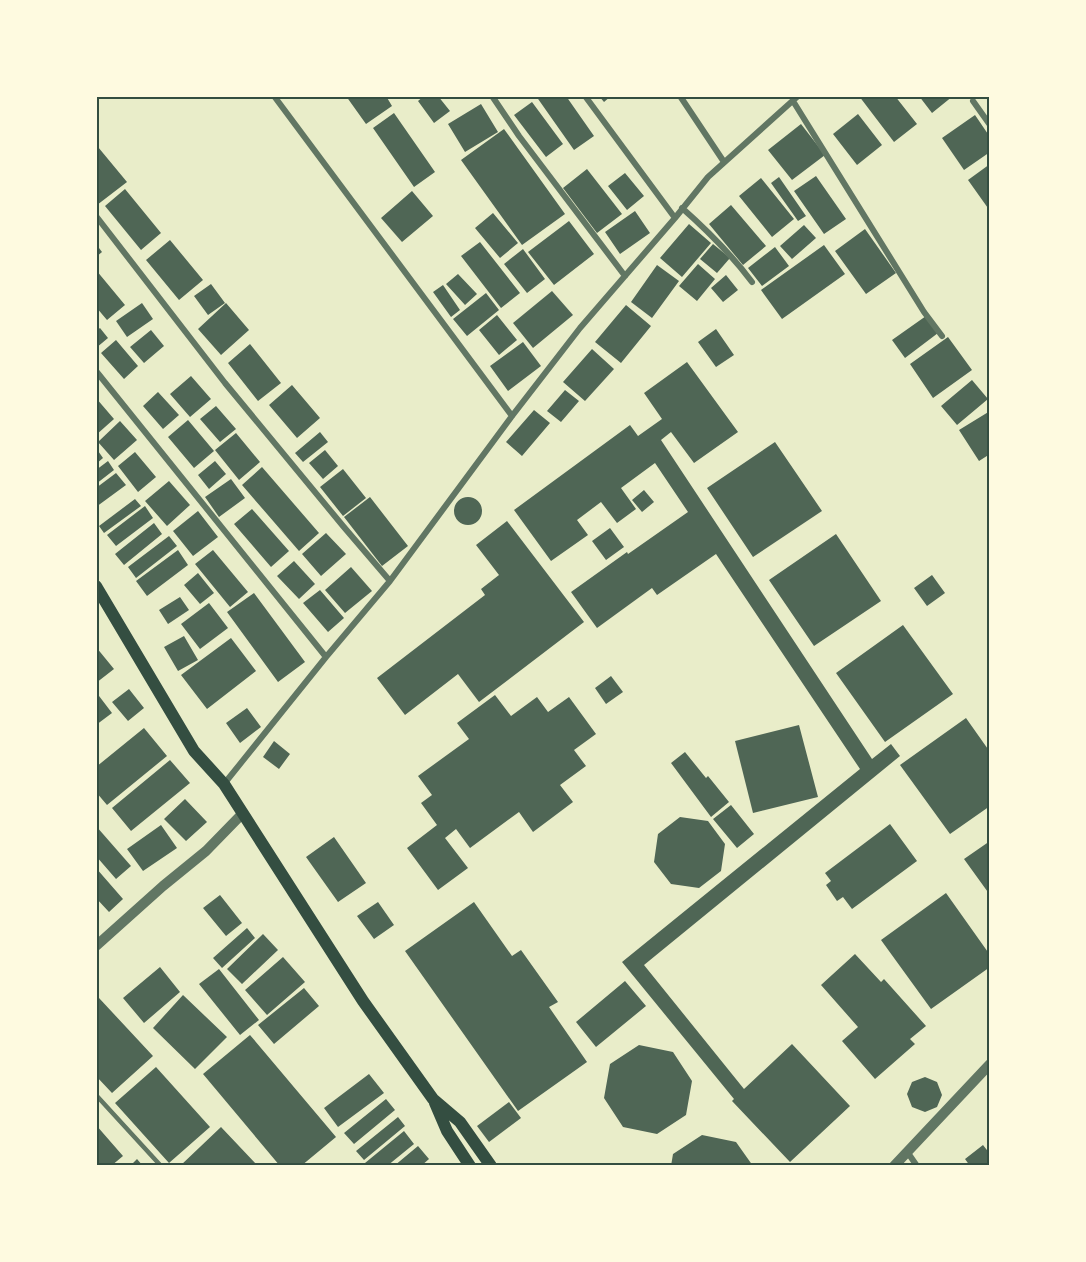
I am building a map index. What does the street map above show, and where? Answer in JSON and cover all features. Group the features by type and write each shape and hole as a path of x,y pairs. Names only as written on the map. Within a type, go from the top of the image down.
{"main road":[{"path":"96,586 194,751 224,784 363,1001 433,1099 447,1131 471,1166"},
{"path":"433,1099 460,1122 490,1166"}],"street":[{"path":"274,96 512,416"},
{"path":"492,96 519,136 625,276"},
{"path":"585,96 675,218"},
{"path":"680,96 724,162"},
{"path":"224,784 390,581 580,328 708,177 798,96"},
{"path":"793,101 924,312 942,336"},
{"path":"973,101 990,125"},
{"path":"682,208 709,232 752,282"},
{"path":"96,216 232,392 390,581"},
{"path":"96,371 326,657"},
{"path":"96,946 206,851 243,813"},
{"path":"894,1166 990,1064"},
{"path":"908,1153 917,1166"}],"lane":[{"path":"96,1095 161,1166"}],"building":[{"path":"346,96 386,96 392,106 366,124"},
{"path":"424,96 438,96 450,111 434,123 418,101"},
{"path":"536,96 566,96 594,136 574,150"},
{"path":"599,96 611,96 604,102"},
{"path":"859,96 895,96 917,124 894,142"},
{"path":"919,96 953,96 932,113"},
{"path":"532,102 563,144 546,157 514,115"},
{"path":"481,104 498,132 465,152 448,124"},
{"path":"394,113 435,172 414,187 373,128"},
{"path":"858,114 882,145 857,165 833,134"},
{"path":"975,115 990,137 990,152 964,170 942,138"},
{"path":"801,124 825,155 792,180 768,150"},
{"path":"504,129 565,214 522,245 461,160"},
{"path":"98,147 127,182 97,205 96,148"},
{"path":"990,164 990,211 968,180"},
{"path":"587,169 622,214 597,233 563,188"},
{"path":"625,173 644,196 627,210 608,186"},
{"path":"816,176 846,219 824,234 794,191"},
{"path":"779,177 806,216 798,221 771,183"},
{"path":"761,178 794,219 772,237 739,196"},
{"path":"125,189 161,233 141,250 105,206"},
{"path":"412,191 433,216 402,242 381,218"},
{"path":"731,205 766,246 743,265 709,224"},
{"path":"635,211 650,233 620,254 605,232"},
{"path":"493,213 518,243 500,258 475,228"},
{"path":"569,221 594,254 554,285 528,252"},
{"path":"689,224 711,243 682,277 660,258"},
{"path":"804,225 816,238 792,259 780,246"},
{"path":"865,229 896,273 866,294 835,251"},
{"path":"170,240 203,280 179,300 146,260"},
{"path":"480,242 520,293 501,308 461,256"},
{"path":"96,244 102,252 96,257"},
{"path":"713,244 730,258 717,273 700,259"},
{"path":"824,245 845,274 782,319 761,290"},
{"path":"775,247 789,266 762,286 748,268"},
{"path":"523,249 545,279 527,293 504,264"},
{"path":"698,264 715,279 697,301 679,286"},
{"path":"657,265 679,281 652,318 631,302"},
{"path":"96,270 125,305 107,320 96,307"},
{"path":"458,274 477,294 465,305 446,284"},
{"path":"726,275 738,290 723,302 711,288"},
{"path":"211,284 225,303 208,315 194,296"},
{"path":"443,285 460,310 451,317 433,292"},
{"path":"552,291 573,315 533,348 513,323"},
{"path":"486,293 499,310 467,336 453,319"},
{"path":"142,303 153,319 127,337 116,321"},
{"path":"226,303 249,330 221,355 198,329"},
{"path":"626,305 651,326 621,363 595,342"},
{"path":"497,315 517,340 499,355 479,330"},
{"path":"926,316 938,333 905,358 892,340"},
{"path":"100,328 108,338 96,348 96,331"},
{"path":"716,329 734,355 716,367 698,342"},
{"path":"151,330 164,346 144,363 130,347"},
{"path":"948,337 972,370 933,398 910,364"},
{"path":"116,340 138,366 124,379 101,353"},
{"path":"523,342 541,366 508,391 490,366"},
{"path":"250,344 281,383 258,401 228,363"},
{"path":"592,349 614,369 585,401 563,382"},
{"path":"687,362 738,432 694,463 671,432 661,440 872,759 891,744 900,756 644,965 744,1089 792,1044 850,1106 790,1162 732,1101 734,1099 622,962 860,769 716,554 657,595 652,588 597,628 571,592 688,512 655,463 621,488 636,509 617,523 601,502 577,520 588,535 551,561 514,510 630,425 638,436 662,419 644,393"},
{"path":"191,376 211,399 190,417 170,394"},
{"path":"972,380 988,399 957,425 941,406"},
{"path":"292,385 320,418 297,438 269,405"},
{"path":"565,390 579,401 561,422 547,411"},
{"path":"158,392 179,415 163,429 143,406"},
{"path":"96,398 114,419 96,435"},
{"path":"216,406 236,429 220,442 200,419"},
{"path":"534,410 550,423 522,456 506,442"},
{"path":"990,411 990,454 979,461 959,430"},
{"path":"188,420 214,451 194,468 168,437"},
{"path":"120,421 137,440 114,460 98,442"},
{"path":"320,432 328,442 303,462 295,453"},
{"path":"236,433 260,462 239,480 215,450"},
{"path":"775,442 822,511 753,557 707,488"},
{"path":"96,448 103,458 96,464"},
{"path":"325,450 338,466 323,479 309,463"},
{"path":"135,452 156,477 138,492 118,466"},
{"path":"108,461 114,470 96,484 96,470"},
{"path":"215,461 226,474 209,489 198,475"},
{"path":"262,467 319,533 299,551 242,485"},
{"path":"343,469 366,498 343,516 320,487"},
{"path":"116,473 126,485 96,507 96,488"},
{"path":"231,479 245,498 219,517 205,497"},
{"path":"169,481 190,505 167,526 145,501"},
{"path":"644,490 654,502 642,512 632,500"},
{"path":"370,497 408,546 382,566 344,517"},
{"path":"468,497 478,501 482,511 478,521 468,525 458,521 454,511 458,501"},
{"path":"135,499 141,506 104,533 99,526"},
{"path":"145,506 153,518 116,546 107,535"},
{"path":"252,509 289,551 271,567 234,524"},
{"path":"198,511 218,537 193,556 173,531"},
{"path":"507,521 584,622 479,702 458,674 405,715 377,678 485,595 481,589 499,575 476,545"},
{"path":"154,523 162,534 124,565 115,554"},
{"path":"610,528 624,547 606,560 592,541"},
{"path":"326,533 346,554 321,576 302,554"},
{"path":"836,534 881,601 814,646 769,580"},
{"path":"169,536 177,546 136,578 128,567"},
{"path":"178,550 188,565 147,596 136,581"},
{"path":"213,550 248,592 230,607 195,564"},
{"path":"294,561 315,584 299,599 277,576"},
{"path":"351,567 372,591 345,613 325,590"},
{"path":"198,573 214,593 200,604 184,585"},
{"path":"932,575 945,593 927,606 914,588"},
{"path":"320,590 344,618 328,632 303,603"},
{"path":"254,593 305,662 278,682 227,612"},
{"path":"180,597 189,610 168,624 159,610"},
{"path":"209,603 228,628 200,649 181,624"},
{"path":"903,625 953,694 885,742 836,673"},
{"path":"184,636 198,660 178,671 164,647"},
{"path":"231,638 256,671 207,709 181,675"},
{"path":"96,647 114,669 96,683"},
{"path":"611,676 623,692 606,704 595,688"},
{"path":"129,689 144,708 128,721 112,702"},
{"path":"96,692 112,713 96,725"},
{"path":"495,695 511,716 537,697 548,712 569,697 596,734 574,750 586,766 560,785 573,802 533,832 519,812 470,848 456,829 445,838 468,868 438,890 407,848 437,825 421,803 432,795 418,776 469,739 457,723"},
{"path":"247,708 261,727 240,743 226,723"},
{"path":"966,718 990,752 990,806 950,834 900,765"},
{"path":"799,725 818,797 753,813 735,741"},
{"path":"144,728 167,756 107,805 96,792 96,767"},
{"path":"274,741 290,754 279,769 263,757"},
{"path":"685,752 729,802 711,817 671,763"},
{"path":"170,760 190,783 131,831 112,808"},
{"path":"185,799 207,822 186,841 164,819"},
{"path":"731,805 754,834 737,848 713,819"},
{"path":"680,817 708,821 725,844 721,871 699,888 671,884 654,862 658,834"},
{"path":"890,824 917,861 852,909 843,897 837,901 826,885 831,881 825,873"},
{"path":"161,825 177,848 143,871 127,849"},
{"path":"96,826 131,866 116,879 96,856"},
{"path":"334,837 366,883 338,902 306,857"},
{"path":"990,841 990,895 964,859"},
{"path":"96,868 123,899 109,912 96,898"},
{"path":"946,893 990,955 990,967 931,1009 881,940"},
{"path":"220,895 242,923 226,936 203,908"},
{"path":"378,902 394,925 374,939 357,916"},
{"path":"474,902 512,956 521,950 558,1002 549,1007 587,1062 518,1111 405,951"},
{"path":"247,928 255,938 222,968 213,958"},
{"path":"263,934 278,950 242,984 227,969"},
{"path":"855,954 881,982 884,979 926,1026 910,1039 915,1044 875,1079 842,1041 858,1027 821,985"},
{"path":"283,957 305,982 267,1015 245,990"},
{"path":"160,967 180,992 144,1023 123,998"},
{"path":"219,969 259,1020 240,1035 199,984"},
{"path":"625,981 646,1006 596,1047 576,1022"},
{"path":"304,988 319,1006 274,1044 258,1025"},
{"path":"183,995 227,1037 195,1069 153,1028"},
{"path":"99,998 153,1056 112,1093 96,1076 96,1000"},
{"path":"250,1035 336,1137 301,1166 280,1166 203,1074"},
{"path":"639,1045 673,1052 692,1081 686,1115 657,1134 623,1127 604,1098 610,1064"},
{"path":"156,1067 210,1127 169,1163 115,1103"},
{"path":"369,1074 384,1093 338,1127 324,1108"},
{"path":"925,1077 937,1082 942,1095 937,1107 925,1112 912,1107 907,1094 912,1082"},
{"path":"386,1099 395,1110 354,1144 344,1133"},
{"path":"509,1102 521,1118 489,1142 477,1126"},
{"path":"398,1117 405,1126 364,1160 356,1151"},
{"path":"96,1125 123,1156 111,1166 96,1166"},
{"path":"221,1127 258,1166 180,1166"},
{"path":"404,1131 414,1144 387,1166 367,1166 365,1163"},
{"path":"702,1135 736,1142 753,1166 671,1166 673,1154"},
{"path":"983,1145 990,1154 990,1166 970,1166 965,1159"},
{"path":"418,1146 429,1159 421,1166 394,1166"},
{"path":"137,1159 143,1166 130,1166"}]}
